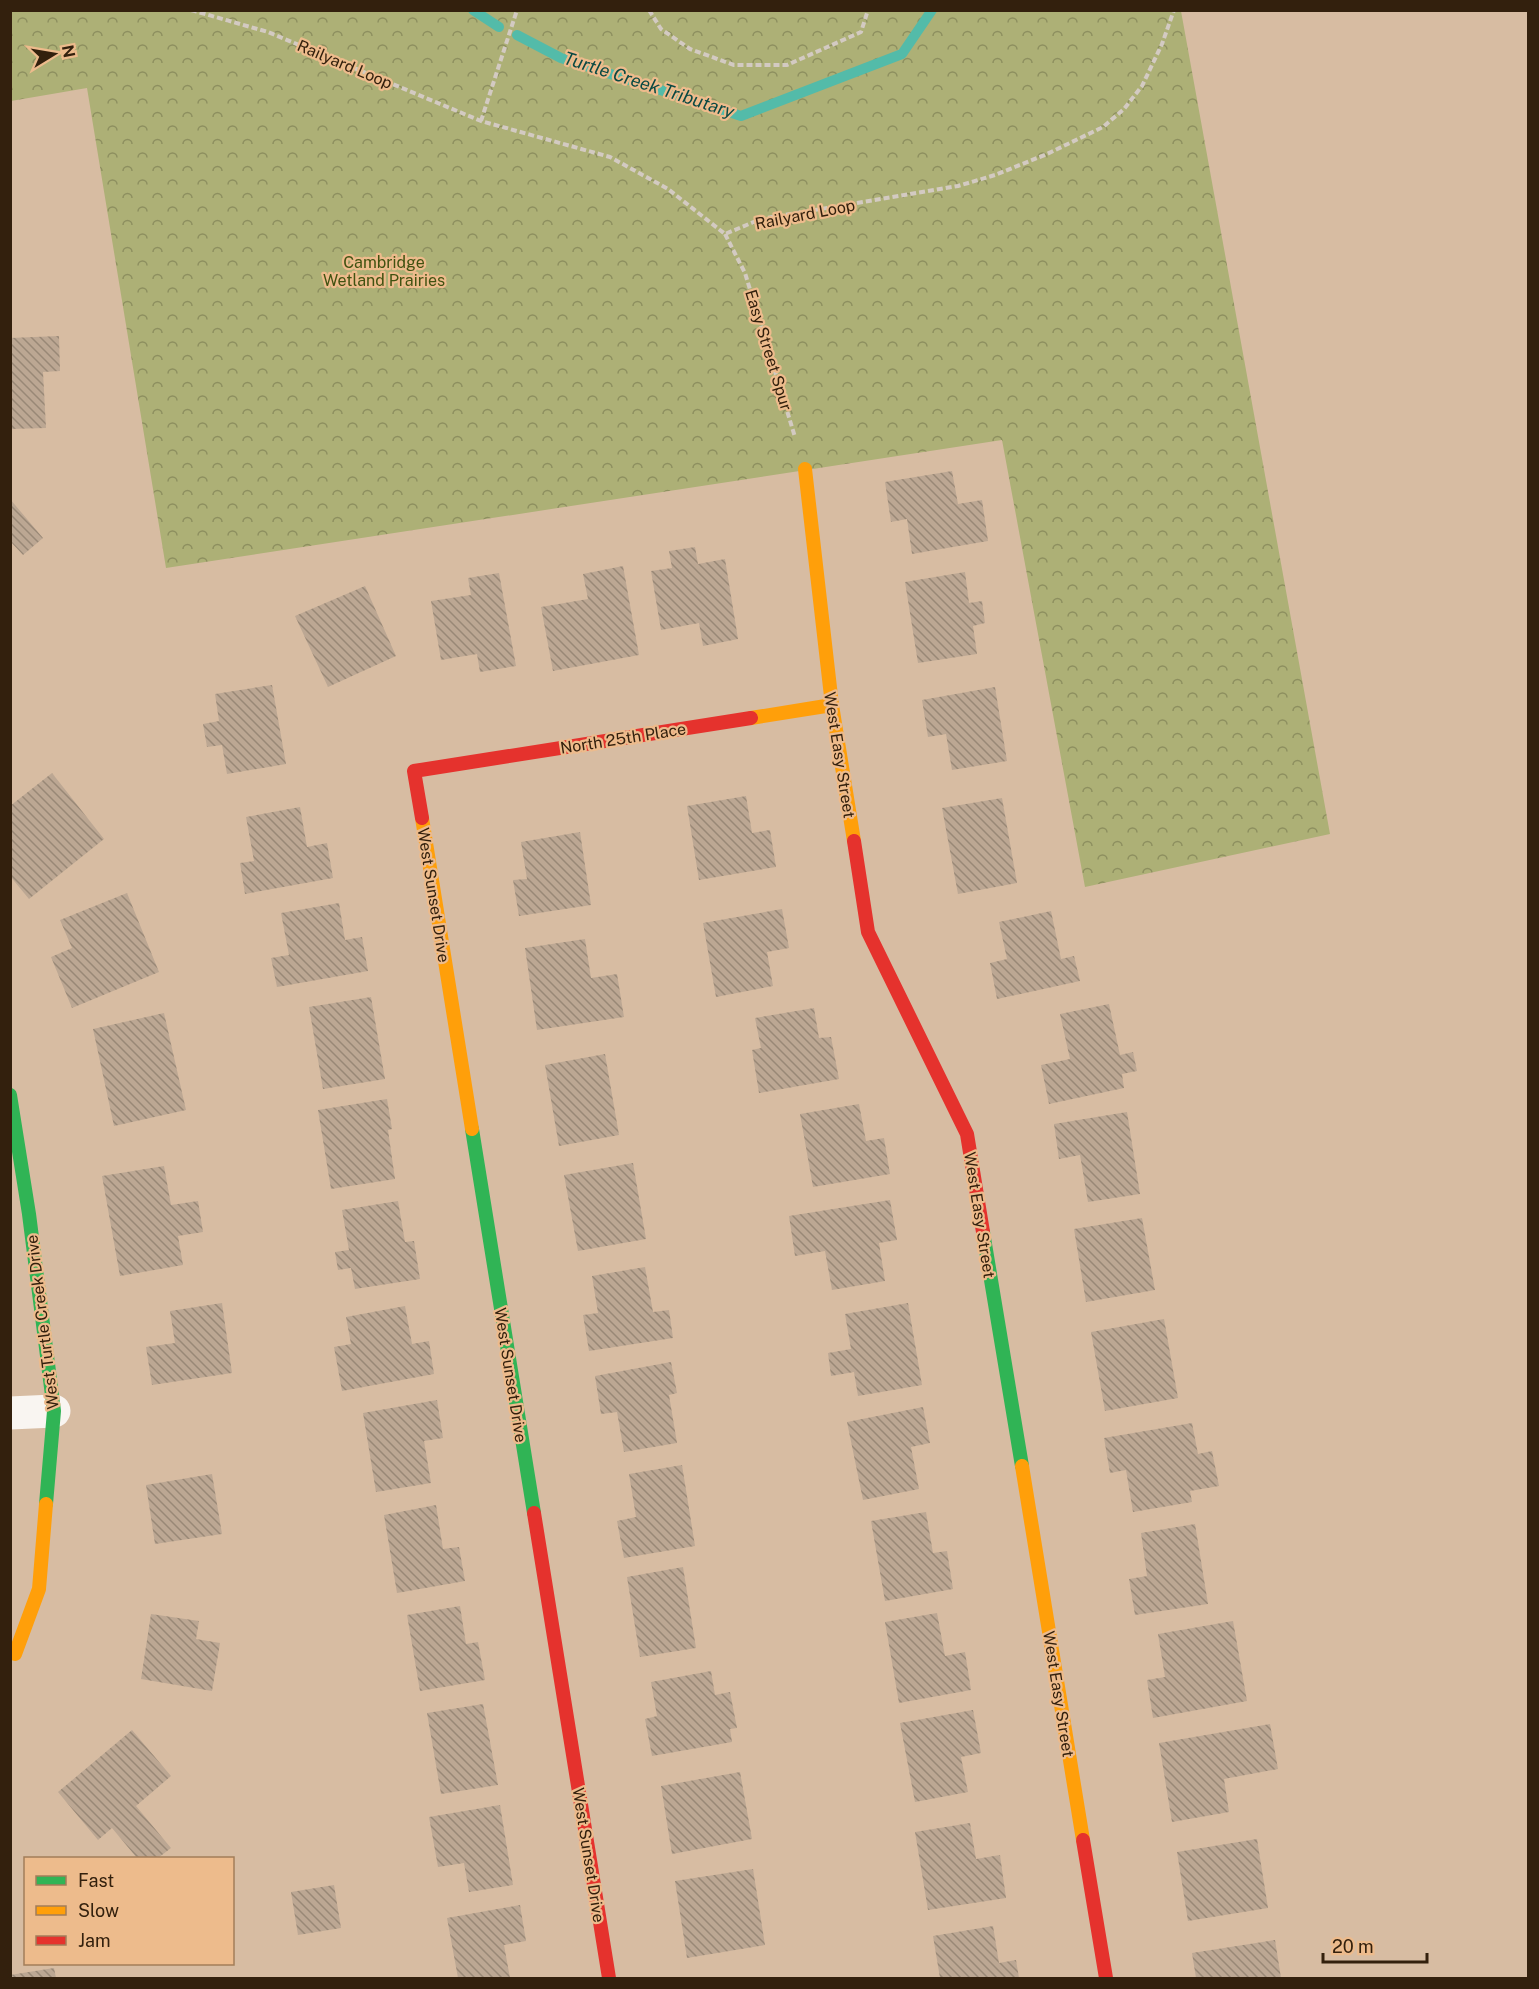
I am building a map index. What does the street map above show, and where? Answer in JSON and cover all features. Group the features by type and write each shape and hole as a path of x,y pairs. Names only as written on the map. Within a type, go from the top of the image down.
{"street":[{"name":"West Easy Street","path":"805,469 832,705 868,932 967,1134 1106,1978"},
{"name":"North 25th Place","path":"414,771 832,705"},
{"name":"West Sunset Drive","path":"414,771 609,1978"},
{"name":"West Turtle Creek Drive","path":"10,1095 29,1214 54,1411 39,1589 15,1654"},
{"path":"10,1413 54,1411"}],"path":[{"name":"Railyard Loop","path":"191,10 268,32 481,121 610,157 668,189 725,234 761,219 946,188 986,178 1047,154 1103,127 1124,109 1142,86 1162,44 1174,10"},
{"path":"481,121 518,10"},
{"path":"649,10 661,29 690,49 734,65 787,66 861,32 868,10"},
{"name":"Easy Street Spur","path":"725,234 745,273 805,469"}],"green space":[{"name":"Cambridge Wetland Prairies","path":"11,11 1181,11 1330,834 1085,887 1002,440 166,568 87,88 11,101"}],"building":[{"path":"59,336 60,371 43,372 46,428 10,429 10,338"},
{"path":"952,471 958,504 982,500 988,541 912,554 907,519 891,522 885,482"},
{"path":"10,499 43,538 23,555 10,541"},
{"path":"695,547 698,564 725,559 738,639 703,646 699,623 661,630 651,571 672,568 669,551"},
{"path":"623,566 639,655 553,671 541,607 588,599 583,574"},
{"path":"965,572 969,603 982,601 985,623 973,626 977,654 918,663 905,582"},
{"path":"499,573 516,666 480,672 477,654 441,660 431,601 471,595 468,578"},
{"path":"365,586 396,656 328,687 295,616"},
{"path":"272,685 286,764 227,774 222,745 207,747 203,724 219,721 215,694"},
{"path":"995,687 1007,761 952,770 946,734 928,737 922,700"},
{"path":"52,773 104,839 29,899 10,876 10,806"},
{"path":"746,796 752,833 770,830 776,867 699,880 687,806"},
{"path":"1002,798 1017,883 958,894 942,808"},
{"path":"300,807 307,847 327,843 333,878 245,894 240,863 254,861 246,817"},
{"path":"580,832 591,905 519,916 513,880 527,879 521,842"},
{"path":"127,893 159,972 72,1008 51,957 72,948 60,920"},
{"path":"339,903 345,940 362,937 368,971 277,987 271,958 289,955 281,913"},
{"path":"782,909 789,948 767,952 773,986 716,997 703,923"},
{"path":"1051,911 1061,959 1074,956 1080,981 997,999 990,963 1007,959 999,922"},
{"path":"585,939 591,978 617,974 624,1017 537,1030 525,948"},
{"path":"371,997 385,1079 323,1089 309,1007"},
{"path":"1109,1004 1120,1055 1133,1052 1137,1071 1122,1074 1124,1088 1049,1104 1041,1065 1070,1059 1060,1014"},
{"path":"814,1008 819,1038 831,1037 839,1079 759,1093 752,1050 761,1048 755,1018"},
{"path":"164,1013 186,1110 114,1126 93,1029"},
{"path":"605,1054 619,1135 559,1146 545,1065"},
{"path":"387,1099 392,1129 388,1130 395,1179 331,1189 318,1110"},
{"path":"859,1104 866,1141 884,1138 890,1174 813,1187 800,1114"},
{"path":"1127,1112 1140,1194 1088,1202 1080,1155 1059,1159 1054,1124"},
{"path":"633,1163 646,1239 578,1251 564,1175"},
{"path":"164,1166 171,1205 198,1201 203,1232 178,1236 183,1265 120,1276 102,1176"},
{"path":"890,1200 897,1240 879,1243 885,1281 832,1290 825,1251 795,1256 789,1216"},
{"path":"398,1201 405,1242 414,1241 420,1279 355,1289 351,1268 338,1270 335,1252 349,1250 342,1210"},
{"path":"1142,1218 1155,1290 1086,1302 1074,1229"},
{"path":"645,1267 653,1312 669,1310 673,1338 589,1351 583,1315 598,1313 592,1276"},
{"path":"222,1303 232,1373 152,1385 146,1347 175,1343 170,1311"},
{"path":"908,1303 922,1385 858,1396 854,1372 831,1376 828,1353 851,1349 845,1314"},
{"path":"405,1306 412,1344 429,1341 434,1374 342,1391 334,1347 351,1344 346,1317"},
{"path":"1164,1319 1178,1398 1105,1411 1091,1332"},
{"path":"671,1362 677,1393 669,1395 677,1443 624,1452 617,1412 601,1414 595,1376"},
{"path":"437,1400 443,1438 424,1441 431,1483 376,1492 363,1413"},
{"path":"923,1407 930,1443 911,1447 919,1489 863,1500 847,1422"},
{"path":"1192,1423 1198,1454 1212,1451 1219,1486 1190,1491 1192,1502 1133,1512 1126,1470 1110,1473 1104,1438"},
{"path":"682,1465 695,1546 624,1558 617,1521 636,1517 629,1474"},
{"path":"212,1474 222,1534 155,1544 146,1485"},
{"path":"436,1505 443,1549 459,1547 465,1581 397,1593 384,1515"},
{"path":"926,1512 933,1553 947,1551 953,1589 885,1601 871,1521"},
{"path":"1195,1524 1208,1604 1135,1615 1129,1579 1147,1576 1141,1533"},
{"path":"683,1567 696,1648 640,1657 627,1577"},
{"path":"460,1606 466,1644 478,1642 485,1680 420,1691 407,1615"},
{"path":"937,1613 945,1656 965,1652 971,1690 899,1703 885,1622"},
{"path":"151,1614 199,1621 196,1639 220,1643 212,1691 141,1679"},
{"path":"1233,1621 1247,1701 1153,1718 1147,1680 1165,1677 1158,1634"},
{"path":"711,1671 715,1695 730,1692 737,1728 730,1729 732,1742 652,1756 645,1719 657,1716 651,1682"},
{"path":"483,1704 498,1785 441,1794 427,1713"},
{"path":"973,1710 981,1753 961,1757 968,1792 915,1802 900,1723"},
{"path":"1270,1724 1278,1769 1224,1779 1229,1812 1172,1822 1159,1743"},
{"path":"132,1730 171,1776 136,1806 171,1848 159,1857 136,1857 112,1828 98,1840 58,1792"},
{"path":"740,1772 752,1839 672,1854 661,1786"},
{"path":"500,1805 513,1885 469,1892 464,1863 438,1867 429,1817"},
{"path":"970,1823 976,1859 1000,1855 1006,1898 928,1910 915,1832"},
{"path":"1257,1839 1268,1908 1188,1921 1177,1852"},
{"path":"753,1869 765,1945 687,1958 675,1881"},
{"path":"334,1885 341,1928 298,1935 291,1892"},
{"path":"520,1905 526,1941 504,1945 510,1978 458,1978 447,1918"},
{"path":"993,1926 999,1963 1016,1960 1019,1978 940,1978 933,1936"},
{"path":"1275,1940 1281,1978 1196,1978 1192,1953"},
{"path":"54,1968 56,1978 10,1978 10,1975"}],"waterway":[{"name":"Turtle Creek Tributary","path":"473,10 499,27"},
{"name":"Turtle Creek Tributary","path":"517,35 561,58 741,116 902,54 932,10"}],"traffic: fast":[{"path":"10,1095 29,1214 54,1411 46,1504"},
{"path":"472,1129 534,1513"},
{"path":"983,1232 1022,1466"}],"traffic: slow":[{"path":"805,469 832,705 854,841"},
{"path":"751,718 832,705"},
{"path":"422,818 472,1129"},
{"path":"1022,1466 1083,1840"},
{"path":"15,1654 39,1589 46,1504"}],"traffic: jam":[{"path":"422,818 414,771 751,718"},
{"path":"854,841 868,932 967,1134 983,1232"},
{"path":"534,1513 609,1978"},
{"path":"1083,1840 1106,1978"}]}
